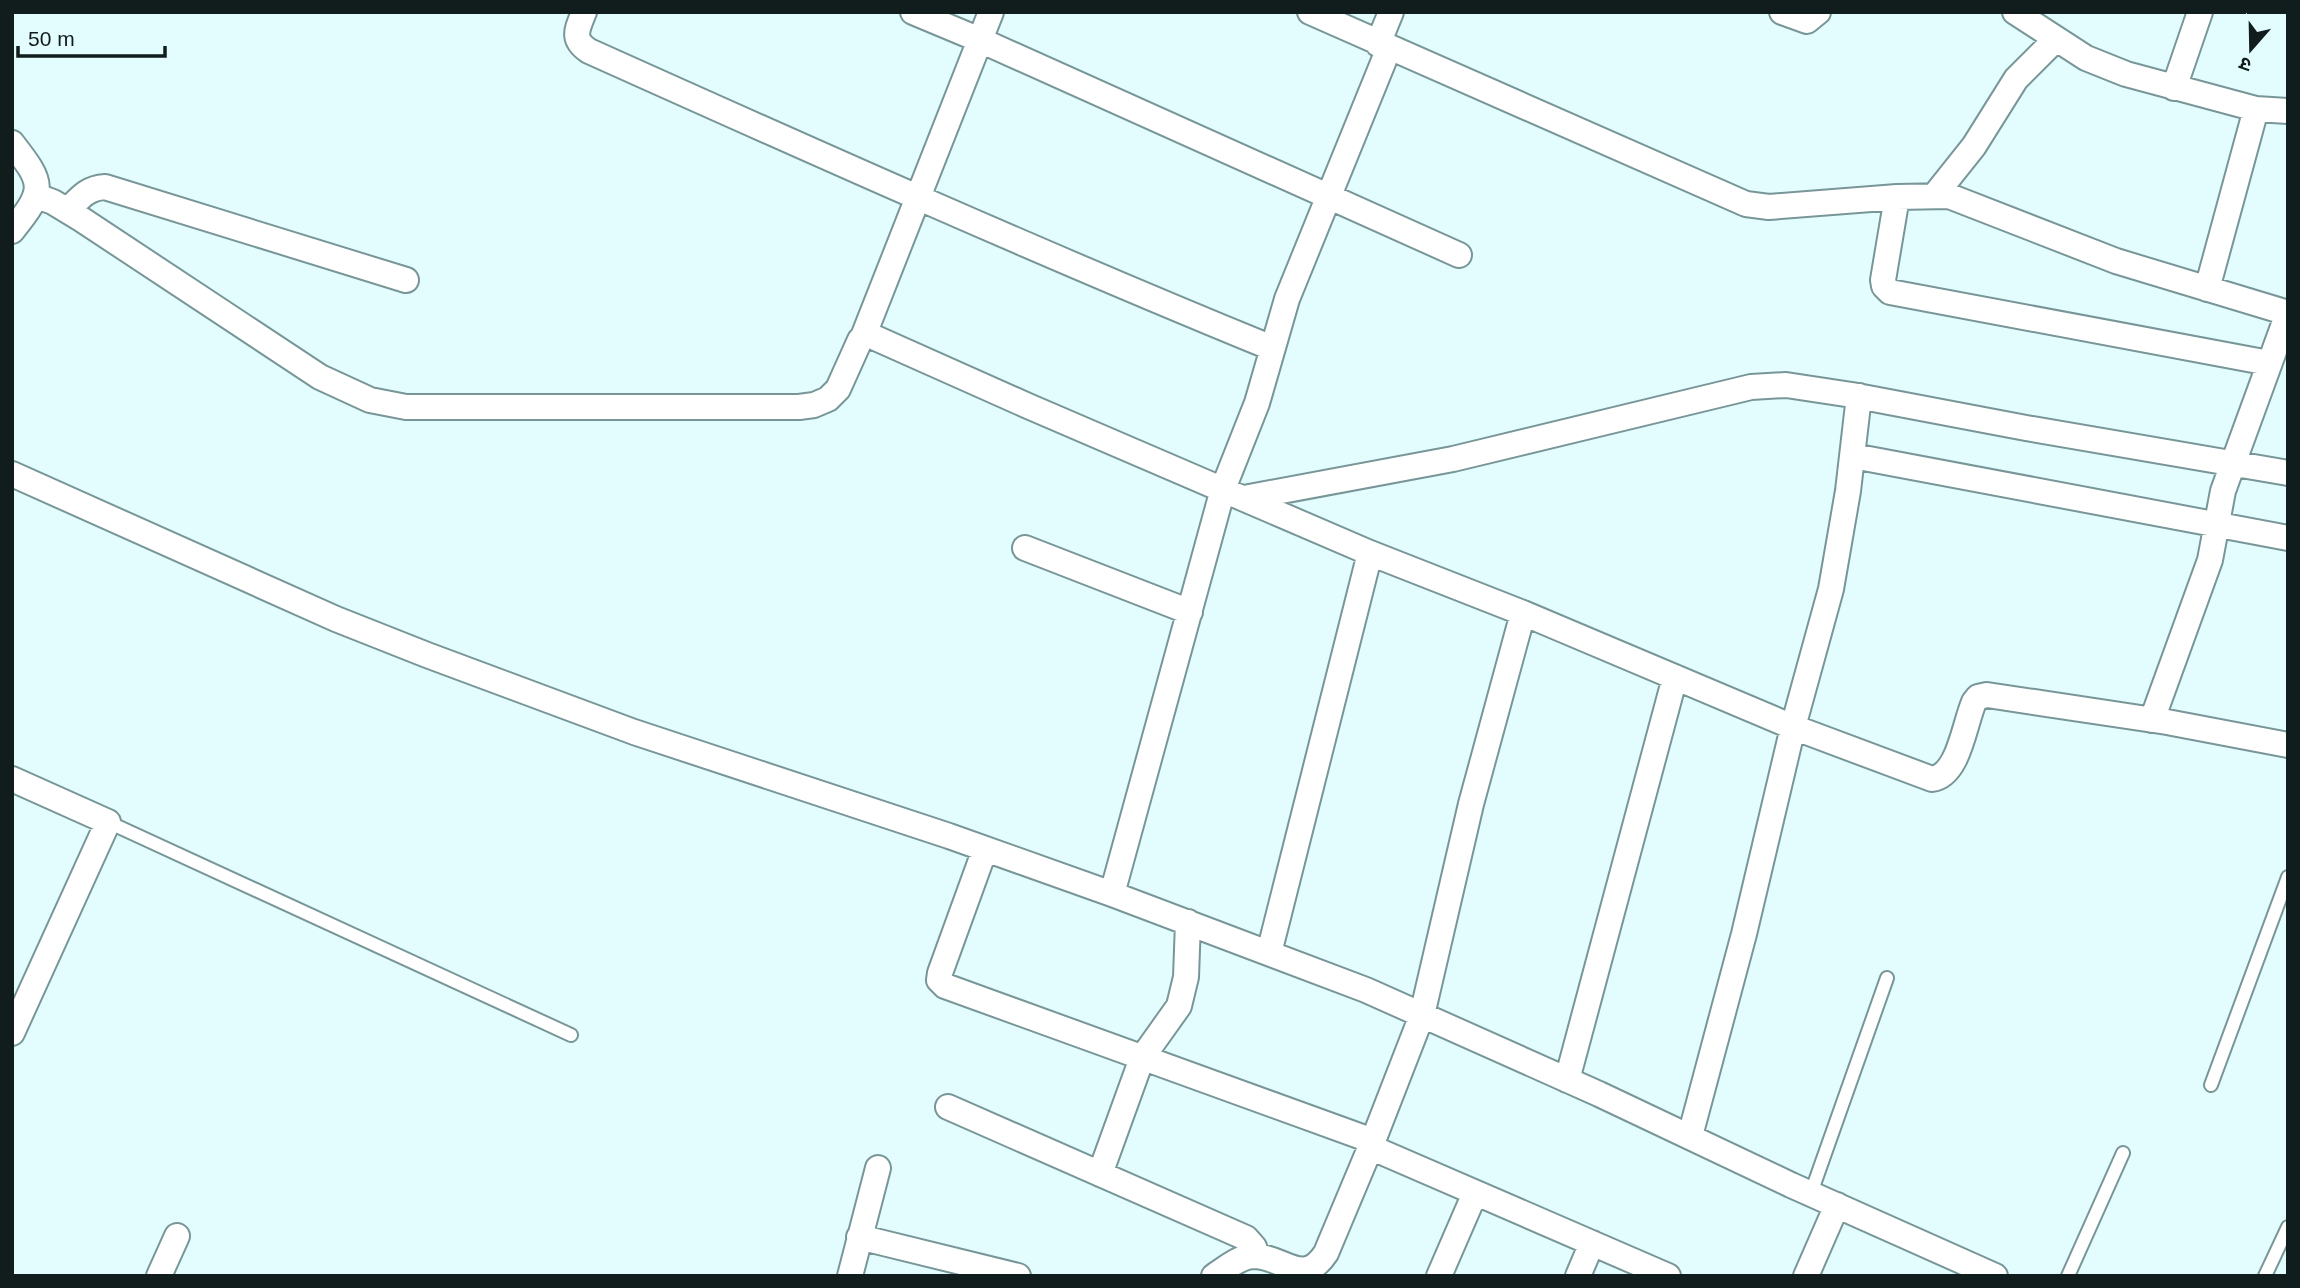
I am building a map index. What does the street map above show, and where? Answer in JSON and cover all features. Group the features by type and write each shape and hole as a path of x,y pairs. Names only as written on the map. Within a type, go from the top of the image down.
{"street":[{"path":"584,12 576,37 580,45 589,51 916,198 1272,348"},
{"path":"913,12 1459,255"},
{"path":"37,196 68,210 320,377 388,405 769,408 814,405 828,400 838,389 863,337 991,12"},
{"path":"1310,12 1746,204 1769,207 1935,195 1964,200 2116,261 2288,313 2223,491 2210,561 2152,720"},
{"path":"1112,894 1190,612 1234,494 1287,299 1329,195 1383,46 1391,12"},
{"path":"1782,12 1807,21 1818,12"},
{"path":"2015,12 2103,66 2256,109 2288,111"},
{"path":"2174,88 2200,12"},
{"path":"1935,195 1981,136 2016,79 2056,39"},
{"path":"2207,289 2256,109"},
{"path":"12,143 33,170 38,185 37,196 12,231"},
{"path":"68,210 86,191 94,187 105,187 406,280"},
{"path":"1897,197 1883,280 1884,286 1890,292 2269,363"},
{"path":"863,337 880,339 1370,553 1523,613 1793,727 1932,779 1941,777 1955,760 1969,713 1978,697 1997,695 2288,745"},
{"path":"1234,494 1452,459 1751,387 1786,385 2288,473"},
{"path":"1689,1136 1744,933 1793,727 1831,589 1853,456 1859,396"},
{"path":"1853,456 2288,538"},
{"path":"12,474 336,619 426,655 634,732 1112,894 1366,990 1995,1276"},
{"path":"1024,548 1190,612"},
{"path":"1269,953 1370,553"},
{"path":"1214,1276 1248,1257 1257,1256 1308,1274 1326,1253 1422,1015 1471,804 1523,613"},
{"path":"1567,1080 1675,677"},
{"path":"12,779 108,822 12,1034"},
{"path":"985,849 939,980 951,990 1372,1144 1475,1193 1668,1276"},
{"path":"1102,1168 1142,1058 1172,1018 1183,995 1188,922"},
{"path":"948,1107 1102,1168 1246,1238 1254,1247 1257,1256"},
{"path":"850,1276 878,1168"},
{"path":"1439,1276 1475,1193"},
{"path":"1806,1276 1837,1205"},
{"path":"159,1276 177,1236"},
{"path":"859,1237 1018,1276"},
{"path":"1578,1276 1592,1243"}],"lane":[{"path":"108,822 571,1035"},
{"path":"2211,1084 2288,877"},
{"path":"1811,1193 1886,978"},
{"path":"2068,1276 2123,1153"},
{"path":"2265,1276 2288,1227"}]}
